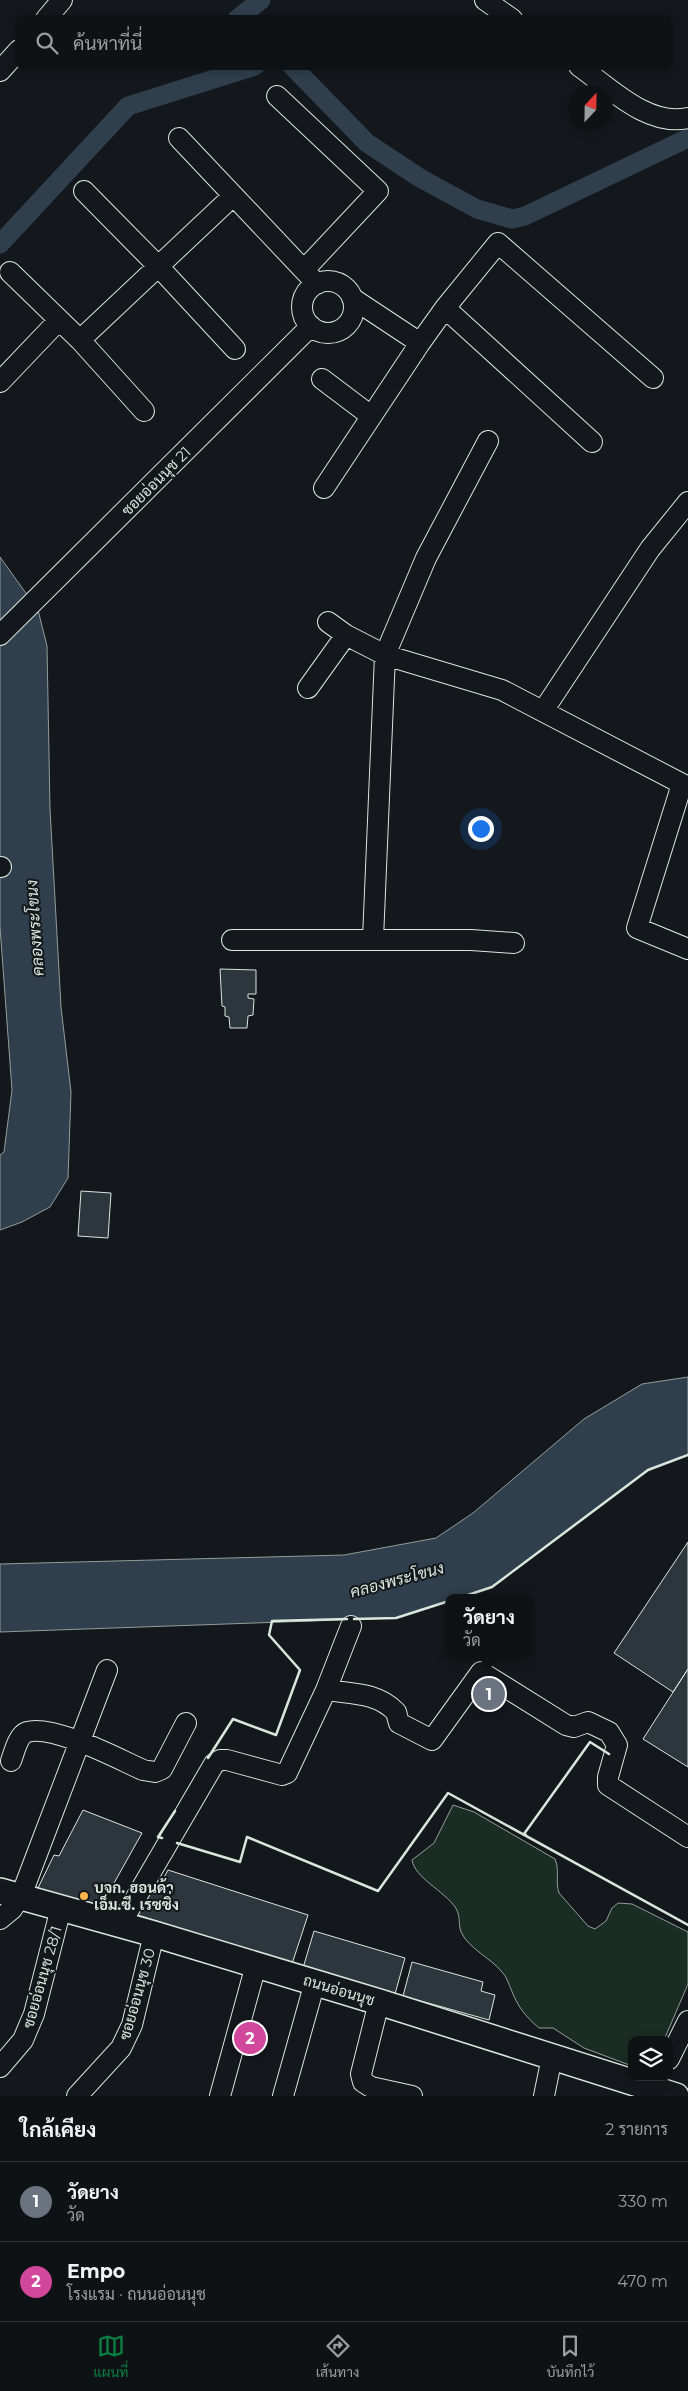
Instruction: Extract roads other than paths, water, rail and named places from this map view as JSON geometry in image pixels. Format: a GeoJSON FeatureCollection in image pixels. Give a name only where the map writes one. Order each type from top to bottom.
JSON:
{"type":"FeatureCollection","features":[{"type":"Feature","properties":{"kind":"main road","name":"ถนนอ่อนนุช"},"geometry":{"type":"LineString","coordinates":[[7,1904],[120,1925],[152,1941]]}},
{"type":"Feature","properties":{"kind":"main road","name":"ถนนอ่อนนุช"},"geometry":{"type":"LineString","coordinates":[[59,1915],[152,1941],[377,2010],[549,2075],[622,2096]]}},
{"type":"Feature","properties":{"kind":"main road","name":"ถนนอ่อนนุช"},"geometry":{"type":"LineString","coordinates":[[549,2075],[664,2087]]}},
{"type":"Feature","properties":{"kind":"street"},"geometry":{"type":"LineString","coordinates":[[49,15],[62,0]]}},
{"type":"Feature","properties":{"kind":"street"},"geometry":{"type":"LineString","coordinates":[[485,0],[506,15]]}},
{"type":"Feature","properties":{"kind":"street"},"geometry":{"type":"LineString","coordinates":[[0,71],[15,54]]}},
{"type":"Feature","properties":{"kind":"street"},"geometry":{"type":"LineString","coordinates":[[585,70],[646,114],[660,119],[676,121],[688,118]]}},
{"type":"Feature","properties":{"kind":"street"},"geometry":{"type":"LineString","coordinates":[[277,96],[378,191],[310,277],[303,304],[306,320],[311,326],[326,333],[343,329],[353,315],[352,298]]}},
{"type":"Feature","properties":{"kind":"street"},"geometry":{"type":"LineString","coordinates":[[178,138],[310,277],[341,285],[352,298],[420,343]]}},
{"type":"Feature","properties":{"kind":"street"},"geometry":{"type":"LineString","coordinates":[[84,191],[235,348]]}},
{"type":"Feature","properties":{"kind":"street"},"geometry":{"type":"LineString","coordinates":[[80,340],[233,196]]}},
{"type":"Feature","properties":{"kind":"street"},"geometry":{"type":"LineString","coordinates":[[324,488],[420,343],[445,308],[498,243],[653,378]]}},
{"type":"Feature","properties":{"kind":"street"},"geometry":{"type":"LineString","coordinates":[[10,272],[80,340],[144,411]]}},
{"type":"Feature","properties":{"kind":"street"},"geometry":{"type":"LineString","coordinates":[[445,308],[592,442]]}},
{"type":"Feature","properties":{"kind":"street"},"geometry":{"type":"LineString","coordinates":[[0,382],[59,320]]}},
{"type":"Feature","properties":{"kind":"street","name":"ซอยอ่อนนุช 21"},"geometry":{"type":"LineString","coordinates":[[0,635],[311,326]]}},
{"type":"Feature","properties":{"kind":"street"},"geometry":{"type":"LineString","coordinates":[[322,379],[371,416]]}},
{"type":"Feature","properties":{"kind":"street"},"geometry":{"type":"LineString","coordinates":[[373,939],[385,655],[426,558],[488,441]]}},
{"type":"Feature","properties":{"kind":"street"},"geometry":{"type":"LineString","coordinates":[[543,711],[650,549],[688,502]]}},
{"type":"Feature","properties":{"kind":"street"},"geometry":{"type":"LineString","coordinates":[[328,622],[346,635],[385,655],[502,690],[685,786],[637,928],[688,949]]}},
{"type":"Feature","properties":{"kind":"street"},"geometry":{"type":"LineString","coordinates":[[308,688],[346,635]]}},
{"type":"Feature","properties":{"kind":"street"},"geometry":{"type":"LineString","coordinates":[[232,940],[471,940],[514,943]]}},
{"type":"Feature","properties":{"kind":"street"},"geometry":{"type":"LineString","coordinates":[[120,1925],[214,1764],[220,1760],[228,1760],[282,1775],[287,1773],[326,1690],[351,1626]]}},
{"type":"Feature","properties":{"kind":"street"},"geometry":{"type":"LineString","coordinates":[[7,1904],[80,1742],[107,1670]]}},
{"type":"Feature","properties":{"kind":"street"},"geometry":{"type":"LineString","coordinates":[[326,1690],[364,1694],[380,1700],[396,1712],[399,1723],[432,1740],[481,1672],[566,1725],[574,1727],[588,1722],[609,1732],[617,1744],[608,1777],[608,1785],[688,1837]]}},
{"type":"Feature","properties":{"kind":"street"},"geometry":{"type":"LineString","coordinates":[[11,1761],[22,1736],[27,1732],[56,1734],[80,1742],[143,1770],[155,1772],[162,1769],[186,1724]]}},
{"type":"Feature","properties":{"kind":"street","name":"ซอยอ่อนนุช 28/1"},"geometry":{"type":"LineString","coordinates":[[0,2067],[24,2040],[34,2014],[59,1915]]}},
{"type":"Feature","properties":{"kind":"street","name":"ซอยอ่อนนุช 30"},"geometry":{"type":"LineString","coordinates":[[76,2096],[121,2048],[132,2025],[152,1941]]}},
{"type":"Feature","properties":{"kind":"street"},"geometry":{"type":"LineString","coordinates":[[220,2096],[254,1973]]}},
{"type":"Feature","properties":{"kind":"street"},"geometry":{"type":"LineString","coordinates":[[283,2096],[312,1990]]}},
{"type":"Feature","properties":{"kind":"street"},"geometry":{"type":"LineString","coordinates":[[377,2010],[361,2074],[363,2082],[370,2088],[412,2096]]}},
{"type":"Feature","properties":{"kind":"street"},"geometry":{"type":"LineString","coordinates":[[673,2051],[688,2021]]}},
{"type":"Feature","properties":{"kind":"water","name":"คลองพระโขนง"},"geometry":{"type":"Polygon","coordinates":[[[0,557],[38,610],[47,646],[50,809],[61,1007],[71,1092],[68,1178],[50,1207],[22,1222],[0,1230],[0,1155],[4,1152],[12,1090],[0,927],[0,557]]]}},
{"type":"Feature","properties":{"kind":"water","name":"คลองพระโขนง"},"geometry":{"type":"Polygon","coordinates":[[[688,1377],[688,1455],[648,1470],[492,1587],[471,1594],[445,1594],[445,1602],[396,1618],[0,1632],[0,1564],[344,1555],[436,1538],[473,1513],[584,1419],[642,1384],[688,1377]]]}},
{"type":"Feature","properties":{"kind":"waterway"},"geometry":{"type":"LineString","coordinates":[[242,15],[261,0]]}},
{"type":"Feature","properties":{"kind":"waterway"},"geometry":{"type":"LineString","coordinates":[[0,244],[128,106],[242,70]]}},
{"type":"Feature","properties":{"kind":"waterway"},"geometry":{"type":"LineString","coordinates":[[296,70],[367,143],[420,178],[477,209],[512,219],[525,216],[688,138]]}},
{"type":"Feature","properties":{"kind":"place","name":"วัดยาง"},"geometry":{"type":"Point","coordinates":[489,1694]}},
{"type":"Feature","properties":{"kind":"place","name":"บจก. ฮอนด้า เอ็ม.ซี. เรซซิ่ง"},"geometry":{"type":"Point","coordinates":[84,1896]}},
{"type":"Feature","properties":{"kind":"place","name":"Empo"},"geometry":{"type":"Point","coordinates":[250,2038]}}]}
